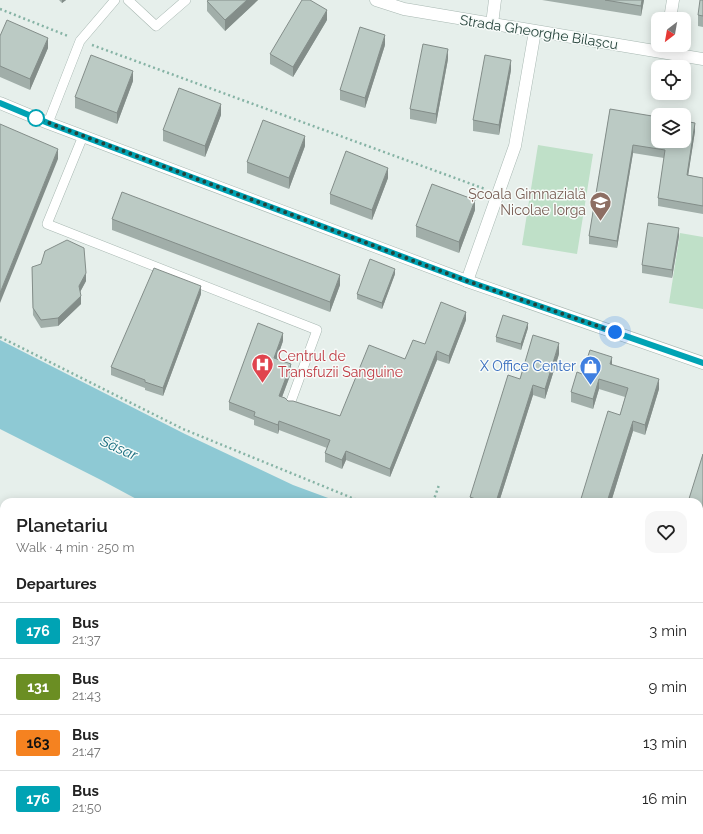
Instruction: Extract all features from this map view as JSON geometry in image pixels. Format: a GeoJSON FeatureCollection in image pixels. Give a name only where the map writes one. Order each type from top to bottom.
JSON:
{"type":"FeatureCollection","features":[{"type":"Feature","properties":{"kind":"street","name":"Strada Gheorghe Bilașcu"},"geometry":{"type":"LineString","coordinates":[[376,0],[404,9],[535,31],[651,47]]}},
{"type":"Feature","properties":{"kind":"street"},"geometry":{"type":"LineString","coordinates":[[492,24],[496,0]]}},
{"type":"Feature","properties":{"kind":"street"},"geometry":{"type":"LineString","coordinates":[[671,12],[673,0]]}},
{"type":"Feature","properties":{"kind":"street"},"geometry":{"type":"LineString","coordinates":[[467,281],[515,146],[535,31]]}},
{"type":"Feature","properties":{"kind":"street","name":"Strada Gheorghe Bilașcu"},"geometry":{"type":"LineString","coordinates":[[676,52],[703,59]]}},
{"type":"Feature","properties":{"kind":"street"},"geometry":{"type":"LineString","coordinates":[[0,103],[48,123],[467,281],[703,363]]}},
{"type":"Feature","properties":{"kind":"lane"},"geometry":{"type":"LineString","coordinates":[[48,123],[80,41],[115,0]]}},
{"type":"Feature","properties":{"kind":"lane"},"geometry":{"type":"LineString","coordinates":[[128,0],[156,26],[186,0]]}},
{"type":"Feature","properties":{"kind":"lane"},"geometry":{"type":"LineString","coordinates":[[83,136],[47,224],[317,330],[290,404]]}},
{"type":"Feature","properties":{"kind":"path"},"geometry":{"type":"LineString","coordinates":[[0,9],[80,41],[499,193]]}},
{"type":"Feature","properties":{"kind":"path"},"geometry":{"type":"LineString","coordinates":[[0,337],[183,429],[352,498]]}},
{"type":"Feature","properties":{"kind":"path"},"geometry":{"type":"LineString","coordinates":[[434,498],[439,485]]}},
{"type":"Feature","properties":{"kind":"green space"},"geometry":{"type":"Polygon","coordinates":[[[538,145],[593,154],[577,254],[522,245],[538,145]]]}},
{"type":"Feature","properties":{"kind":"green space"},"geometry":{"type":"Polygon","coordinates":[[[680,233],[703,237],[703,309],[669,303],[680,233]]]}},
{"type":"Feature","properties":{"kind":"water","name":"Săsar"},"geometry":{"type":"Polygon","coordinates":[[[0,340],[185,434],[293,485],[328,498],[135,498],[0,429],[0,340]]]}},
{"type":"Feature","properties":{"kind":"building"},"geometry":{"type":"Polygon","coordinates":[[[247,0],[225,20],[207,1],[247,0]]]}},
{"type":"Feature","properties":{"kind":"building"},"geometry":{"type":"Polygon","coordinates":[[[302,0],[310,0],[327,10],[293,67],[270,54],[302,0]]]}},
{"type":"Feature","properties":{"kind":"building"},"geometry":{"type":"Polygon","coordinates":[[[605,0],[642,0],[641,6],[605,0]]]}},
{"type":"Feature","properties":{"kind":"building"},"geometry":{"type":"Polygon","coordinates":[[[700,0],[703,0],[703,16],[698,15],[700,0]]]}},
{"type":"Feature","properties":{"kind":"building"},"geometry":{"type":"Polygon","coordinates":[[[7,20],[48,38],[30,79],[0,66],[0,36],[7,20]]]}},
{"type":"Feature","properties":{"kind":"building"},"geometry":{"type":"Polygon","coordinates":[[[360,27],[385,35],[365,98],[340,90],[360,27]]]}},
{"type":"Feature","properties":{"kind":"building"},"geometry":{"type":"Polygon","coordinates":[[[423,44],[448,49],[436,114],[410,109],[423,44]]]}},
{"type":"Feature","properties":{"kind":"building"},"geometry":{"type":"Polygon","coordinates":[[[91,55],[133,71],[117,113],[75,97],[91,55]]]}},
{"type":"Feature","properties":{"kind":"building"},"geometry":{"type":"Polygon","coordinates":[[[485,55],[511,60],[499,125],[473,120],[485,55]]]}},
{"type":"Feature","properties":{"kind":"building"},"geometry":{"type":"Polygon","coordinates":[[[179,88],[221,104],[205,146],[163,130],[179,88]]]}},
{"type":"Feature","properties":{"kind":"building"},"geometry":{"type":"Polygon","coordinates":[[[610,109],[651,116],[651,148],[633,145],[617,241],[589,236],[610,109]]]}},
{"type":"Feature","properties":{"kind":"building"},"geometry":{"type":"Polygon","coordinates":[[[263,120],[305,136],[289,178],[247,162],[263,120]]]}},
{"type":"Feature","properties":{"kind":"building"},"geometry":{"type":"Polygon","coordinates":[[[691,122],[695,123],[687,175],[703,178],[703,206],[658,198],[665,150],[652,148],[691,148],[691,122]]]}},
{"type":"Feature","properties":{"kind":"building"},"geometry":{"type":"Polygon","coordinates":[[[0,124],[58,149],[0,293],[0,124]]]}},
{"type":"Feature","properties":{"kind":"building"},"geometry":{"type":"Polygon","coordinates":[[[346,151],[388,168],[372,210],[330,194],[346,151]]]}},
{"type":"Feature","properties":{"kind":"building"},"geometry":{"type":"Polygon","coordinates":[[[432,184],[475,200],[459,242],[416,226],[432,184]]]}},
{"type":"Feature","properties":{"kind":"building"},"geometry":{"type":"Polygon","coordinates":[[[122,192],[340,275],[330,302],[112,219],[122,192]]]}},
{"type":"Feature","properties":{"kind":"building"},"geometry":{"type":"Polygon","coordinates":[[[648,223],[679,228],[672,270],[642,265],[648,223]]]}},
{"type":"Feature","properties":{"kind":"building"},"geometry":{"type":"Polygon","coordinates":[[[67,240],[84,248],[86,273],[79,286],[81,296],[58,318],[41,320],[33,308],[32,267],[41,264],[45,251],[67,240]]]}},
{"type":"Feature","properties":{"kind":"building"},"geometry":{"type":"Polygon","coordinates":[[[370,259],[395,269],[382,303],[357,294],[370,259]]]}},
{"type":"Feature","properties":{"kind":"building"},"geometry":{"type":"Polygon","coordinates":[[[154,268],[201,286],[163,388],[111,367],[154,268]]]}},
{"type":"Feature","properties":{"kind":"building"},"geometry":{"type":"Polygon","coordinates":[[[441,302],[466,312],[449,356],[437,351],[390,469],[346,451],[342,460],[325,453],[330,440],[279,421],[278,425],[254,416],[255,412],[229,402],[258,323],[283,333],[274,358],[291,364],[279,396],[288,401],[293,401],[340,416],[369,345],[405,359],[413,340],[425,344],[441,302]]]}},
{"type":"Feature","properties":{"kind":"building"},"geometry":{"type":"Polygon","coordinates":[[[503,315],[528,323],[521,344],[496,337],[503,315]]]}},
{"type":"Feature","properties":{"kind":"building"},"geometry":{"type":"Polygon","coordinates":[[[533,335],[559,343],[545,389],[533,385],[497,498],[470,497],[508,375],[520,379],[533,335]]]}},
{"type":"Feature","properties":{"kind":"building"},"geometry":{"type":"Polygon","coordinates":[[[590,350],[612,357],[610,364],[659,379],[645,425],[633,421],[608,498],[581,498],[608,411],[620,415],[628,388],[599,379],[593,399],[571,392],[577,372],[582,374],[590,350]]]}},
{"type":"Feature","properties":{"kind":"building"},"geometry":{"type":"Polygon","coordinates":[[[703,454],[703,498],[689,498],[703,454]]]}},
{"type":"Feature","properties":{"kind":"bus line","name":"176"},"geometry":{"type":"LineString","coordinates":[[0,103],[48,123],[467,281],[703,363]]}},
{"type":"Feature","properties":{"kind":"place","name":"Școala Gimnazială Nicolae Iorga"},"geometry":{"type":"Point","coordinates":[601,222]}},
{"type":"Feature","properties":{"kind":"place","name":"Centrul de Transfuzii Sanguine"},"geometry":{"type":"Point","coordinates":[262,384]}},
{"type":"Feature","properties":{"kind":"place","name":"X Office Center"},"geometry":{"type":"Point","coordinates":[591,386]}},
{"type":"Feature","properties":{"kind":"route"},"geometry":{"type":"LineString","coordinates":[[36,118],[467,281],[615,332]]}}]}
